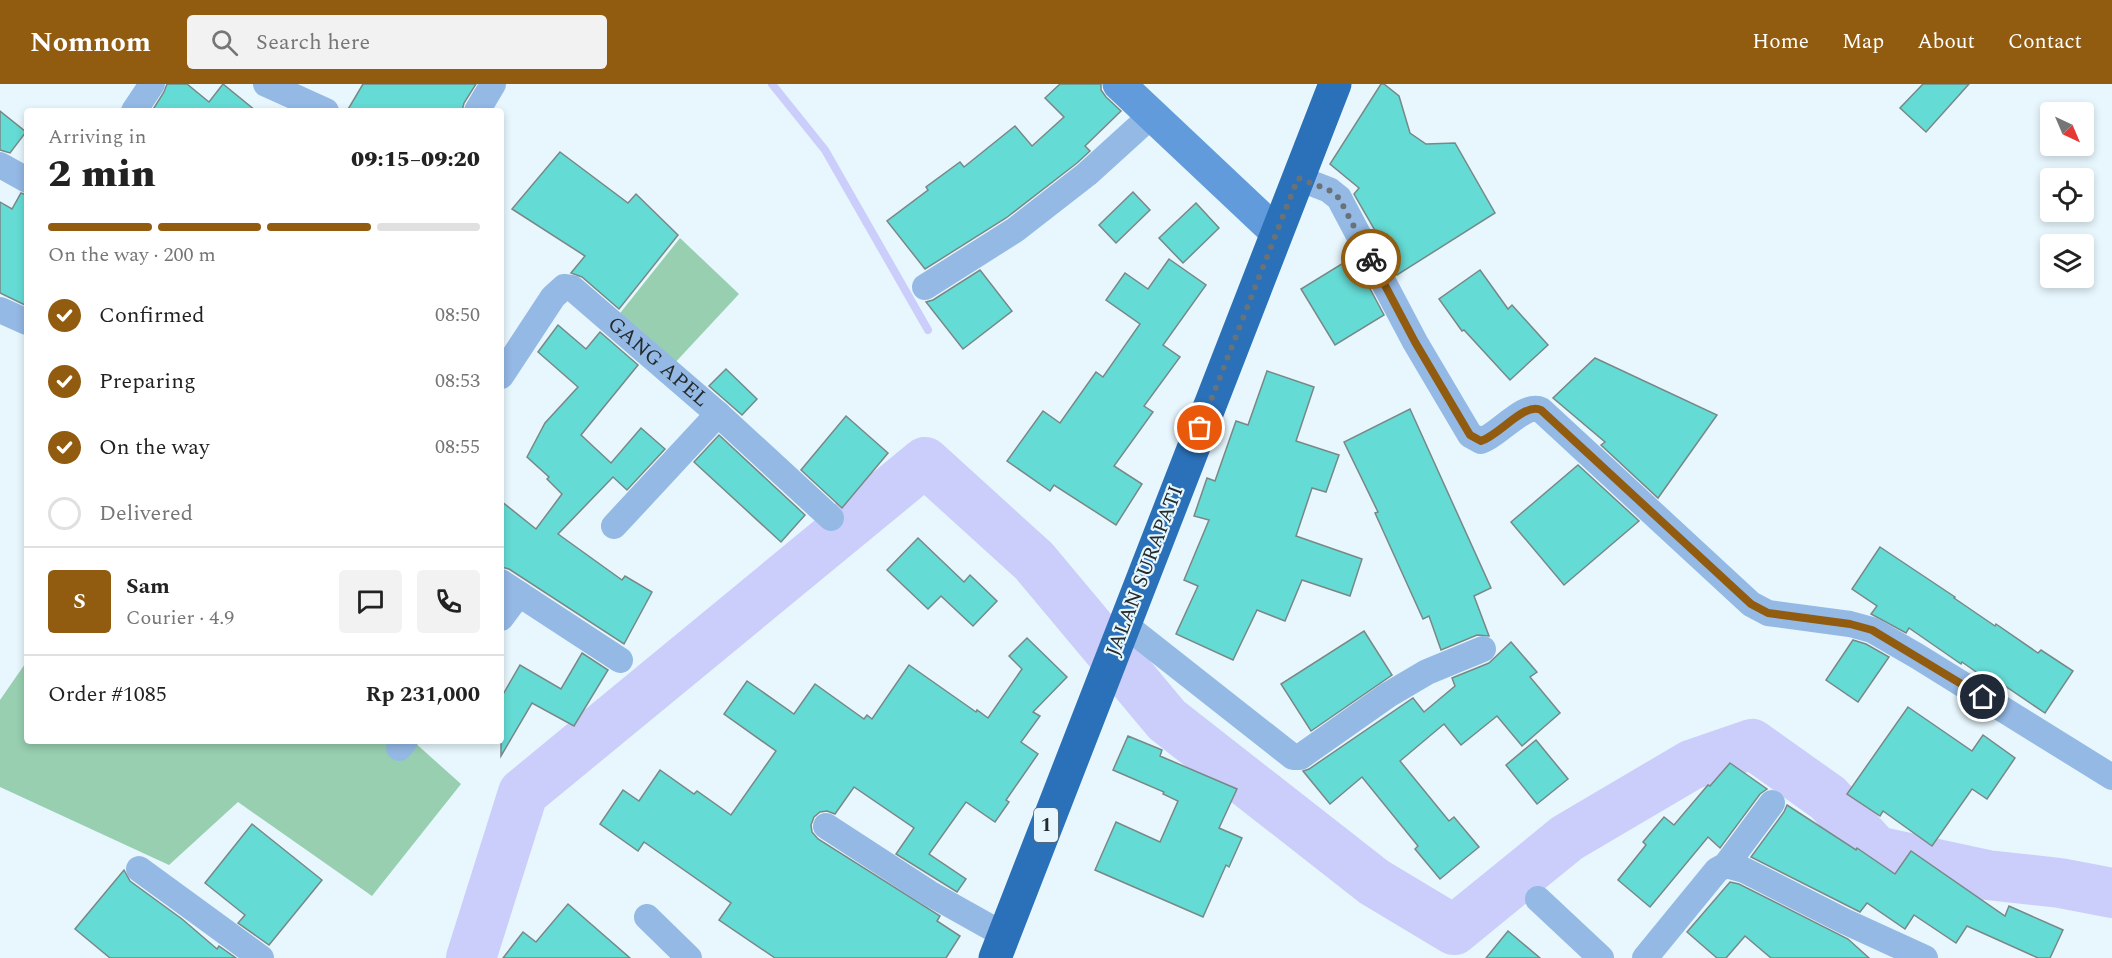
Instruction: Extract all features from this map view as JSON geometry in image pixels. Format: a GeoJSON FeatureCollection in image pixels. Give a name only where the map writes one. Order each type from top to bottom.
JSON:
{"type":"FeatureCollection","features":[{"type":"Feature","properties":{"kind":"highway","name":"JALAN SURAPATI"},"geometry":{"type":"LineString","coordinates":[[999,946],[1335,84]]}},
{"type":"Feature","properties":{"kind":"street"},"geometry":{"type":"LineString","coordinates":[[136,108],[152,84]]}},
{"type":"Feature","properties":{"kind":"street"},"geometry":{"type":"LineString","coordinates":[[266,84],[319,108]]}},
{"type":"Feature","properties":{"kind":"street"},"geometry":{"type":"LineString","coordinates":[[479,108],[492,84]]}},
{"type":"Feature","properties":{"kind":"street"},"geometry":{"type":"LineString","coordinates":[[1119,84],[1276,232]]}},
{"type":"Feature","properties":{"kind":"street"},"geometry":{"type":"LineString","coordinates":[[925,287],[1040,212],[1087,174],[1152,115]]}},
{"type":"Feature","properties":{"kind":"street"},"geometry":{"type":"LineString","coordinates":[[0,165],[24,178]]}},
{"type":"Feature","properties":{"kind":"street"},"geometry":{"type":"LineString","coordinates":[[1298,178],[1329,190],[1339,198],[1415,342],[1470,435],[1481,441],[1491,438],[1527,409],[1536,407],[1751,604],[1768,613],[1850,624],[1872,630],[2112,777]]}},
{"type":"Feature","properties":{"kind":"street","name":"GANG APEL"},"geometry":{"type":"LineString","coordinates":[[504,371],[553,297],[564,287],[569,286],[718,414],[831,518]]}},
{"type":"Feature","properties":{"kind":"street"},"geometry":{"type":"LineString","coordinates":[[0,310],[24,321]]}},
{"type":"Feature","properties":{"kind":"street"},"geometry":{"type":"LineString","coordinates":[[614,526],[718,414]]}},
{"type":"Feature","properties":{"kind":"street"},"geometry":{"type":"LineString","coordinates":[[504,608],[510,588],[620,660]]}},
{"type":"Feature","properties":{"kind":"street"},"geometry":{"type":"LineString","coordinates":[[1121,631],[1293,756],[1300,757],[1388,695],[1427,672],[1483,649]]}},
{"type":"Feature","properties":{"kind":"street"},"geometry":{"type":"LineString","coordinates":[[1645,958],[1717,870],[1726,865],[1772,803]]}},
{"type":"Feature","properties":{"kind":"street"},"geometry":{"type":"LineString","coordinates":[[826,826],[929,893],[999,946]]}},
{"type":"Feature","properties":{"kind":"street"},"geometry":{"type":"LineString","coordinates":[[1726,865],[1744,870],[1844,921],[1925,958]]}},
{"type":"Feature","properties":{"kind":"street"},"geometry":{"type":"LineString","coordinates":[[139,869],[261,958]]}},
{"type":"Feature","properties":{"kind":"street"},"geometry":{"type":"LineString","coordinates":[[1538,899],[1601,958]]}},
{"type":"Feature","properties":{"kind":"street"},"geometry":{"type":"LineString","coordinates":[[647,917],[689,958]]}},
{"type":"Feature","properties":{"kind":"green space"},"geometry":{"type":"Polygon","coordinates":[[[680,238],[739,294],[671,367],[617,317],[680,238]]]}},
{"type":"Feature","properties":{"kind":"green space"},"geometry":{"type":"Polygon","coordinates":[[[24,665],[24,744],[416,744],[461,784],[372,896],[238,802],[169,865],[0,787],[0,700],[24,665]]]}},
{"type":"Feature","properties":{"kind":"building"},"geometry":{"type":"Polygon","coordinates":[[[167,84],[187,84],[209,102],[223,84],[252,108],[154,108],[167,84]]]}},
{"type":"Feature","properties":{"kind":"building"},"geometry":{"type":"Polygon","coordinates":[[[363,84],[476,84],[463,108],[349,108],[363,84]]]}},
{"type":"Feature","properties":{"kind":"building"},"geometry":{"type":"Polygon","coordinates":[[[1060,84],[1101,84],[1101,90],[1106,97],[1121,111],[1085,146],[1090,151],[1077,163],[1006,218],[925,269],[887,221],[928,190],[926,187],[960,162],[964,167],[1015,126],[1032,146],[1064,117],[1045,98],[1060,84]]]}},
{"type":"Feature","properties":{"kind":"building"},"geometry":{"type":"Polygon","coordinates":[[[1381,84],[1399,96],[1410,133],[1426,144],[1455,143],[1495,213],[1397,275],[1379,242],[1381,241],[1354,194],[1359,188],[1330,164],[1381,84]]]}},
{"type":"Feature","properties":{"kind":"building"},"geometry":{"type":"Polygon","coordinates":[[[1923,84],[1969,84],[1926,132],[1900,108],[1923,84]]]}},
{"type":"Feature","properties":{"kind":"building"},"geometry":{"type":"Polygon","coordinates":[[[0,111],[24,130],[24,135],[10,153],[0,150],[0,111]]]}},
{"type":"Feature","properties":{"kind":"building"},"geometry":{"type":"Polygon","coordinates":[[[560,152],[628,203],[636,194],[678,235],[619,309],[582,277],[571,273],[585,256],[512,209],[560,152]]]}},
{"type":"Feature","properties":{"kind":"building"},"geometry":{"type":"Polygon","coordinates":[[[1133,192],[1150,210],[1116,243],[1099,225],[1133,192]]]}},
{"type":"Feature","properties":{"kind":"building"},"geometry":{"type":"Polygon","coordinates":[[[21,193],[24,194],[24,305],[0,293],[0,202],[12,209],[21,193]]]}},
{"type":"Feature","properties":{"kind":"building"},"geometry":{"type":"Polygon","coordinates":[[[1196,203],[1219,228],[1183,263],[1159,238],[1196,203]]]}},
{"type":"Feature","properties":{"kind":"building"},"geometry":{"type":"Polygon","coordinates":[[[1353,257],[1384,315],[1335,345],[1301,289],[1353,257]]]}},
{"type":"Feature","properties":{"kind":"building"},"geometry":{"type":"Polygon","coordinates":[[[1169,259],[1206,285],[1163,345],[1180,357],[1144,406],[1153,412],[1114,466],[1142,484],[1116,525],[1054,485],[1050,491],[1007,461],[1043,411],[1060,423],[1096,372],[1103,377],[1140,324],[1106,300],[1125,273],[1148,289],[1169,259]]]}},
{"type":"Feature","properties":{"kind":"building"},"geometry":{"type":"Polygon","coordinates":[[[980,270],[1012,311],[963,349],[926,302],[933,300],[980,270]]]}},
{"type":"Feature","properties":{"kind":"building"},"geometry":{"type":"Polygon","coordinates":[[[1480,270],[1508,309],[1512,305],[1548,345],[1510,380],[1464,330],[1462,331],[1439,299],[1480,270]]]}},
{"type":"Feature","properties":{"kind":"building"},"geometry":{"type":"Polygon","coordinates":[[[558,325],[586,349],[600,332],[638,365],[581,435],[611,463],[641,428],[665,449],[627,490],[613,477],[558,534],[622,580],[625,576],[652,592],[624,644],[504,568],[504,503],[536,529],[562,494],[547,479],[549,477],[527,457],[545,423],[578,387],[538,352],[558,325]]]}},
{"type":"Feature","properties":{"kind":"building"},"geometry":{"type":"Polygon","coordinates":[[[1595,358],[1717,415],[1658,498],[1601,445],[1605,442],[1553,398],[1595,358]]]}},
{"type":"Feature","properties":{"kind":"building"},"geometry":{"type":"Polygon","coordinates":[[[726,369],[757,399],[742,415],[709,386],[726,369]]]}},
{"type":"Feature","properties":{"kind":"building"},"geometry":{"type":"Polygon","coordinates":[[[1267,371],[1314,387],[1296,441],[1339,455],[1326,492],[1312,488],[1296,536],[1362,559],[1350,596],[1302,580],[1285,621],[1257,610],[1233,660],[1176,634],[1198,586],[1184,580],[1209,520],[1194,516],[1207,478],[1215,481],[1236,421],[1248,425],[1267,371]]]}},
{"type":"Feature","properties":{"kind":"building"},"geometry":{"type":"Polygon","coordinates":[[[1410,409],[1491,588],[1474,596],[1489,636],[1477,635],[1441,650],[1429,616],[1423,619],[1375,513],[1378,512],[1344,442],[1410,409]]]}},
{"type":"Feature","properties":{"kind":"building"},"geometry":{"type":"Polygon","coordinates":[[[846,416],[888,453],[842,508],[801,470],[846,416]]]}},
{"type":"Feature","properties":{"kind":"building"},"geometry":{"type":"Polygon","coordinates":[[[719,435],[805,515],[781,542],[694,462],[719,435]]]}},
{"type":"Feature","properties":{"kind":"building"},"geometry":{"type":"Polygon","coordinates":[[[1578,465],[1639,521],[1564,585],[1511,522],[1578,465]]]}},
{"type":"Feature","properties":{"kind":"building"},"geometry":{"type":"Polygon","coordinates":[[[918,538],[964,582],[970,575],[997,601],[973,626],[941,596],[928,609],[887,570],[918,538]]]}},
{"type":"Feature","properties":{"kind":"building"},"geometry":{"type":"Polygon","coordinates":[[[1880,547],[1995,626],[1996,624],[2038,653],[2041,650],[2073,671],[2045,713],[2002,684],[1999,688],[1909,628],[1906,633],[1871,614],[1877,606],[1852,589],[1880,547]]]}},
{"type":"Feature","properties":{"kind":"building"},"geometry":{"type":"Polygon","coordinates":[[[1364,631],[1392,675],[1311,731],[1281,684],[1364,631]]]}},
{"type":"Feature","properties":{"kind":"building"},"geometry":{"type":"Polygon","coordinates":[[[1027,638],[1067,677],[1033,712],[1040,716],[1021,742],[1038,754],[1006,800],[1009,802],[995,822],[966,802],[929,854],[966,879],[957,892],[896,854],[914,828],[854,787],[835,814],[827,811],[820,812],[814,817],[811,825],[812,832],[818,839],[940,916],[937,921],[960,936],[946,958],[775,958],[719,920],[731,903],[644,842],[638,851],[600,824],[623,790],[639,801],[660,770],[694,794],[697,791],[731,815],[776,751],[724,714],[747,681],[794,714],[815,684],[864,719],[867,715],[872,719],[909,665],[988,718],[1022,669],[1009,656],[1027,638]]]}},
{"type":"Feature","properties":{"kind":"building"},"geometry":{"type":"Polygon","coordinates":[[[1853,640],[1866,644],[1889,657],[1858,702],[1826,680],[1853,640]]]}},
{"type":"Feature","properties":{"kind":"building"},"geometry":{"type":"Polygon","coordinates":[[[1511,642],[1537,672],[1530,677],[1560,713],[1522,746],[1497,716],[1461,745],[1444,724],[1400,761],[1449,821],[1454,817],[1479,847],[1440,879],[1415,849],[1418,846],[1362,777],[1330,804],[1303,771],[1413,698],[1424,712],[1455,686],[1452,678],[1489,663],[1511,642]]]}},
{"type":"Feature","properties":{"kind":"building"},"geometry":{"type":"Polygon","coordinates":[[[582,653],[608,670],[574,726],[532,703],[501,756],[501,744],[504,744],[504,693],[520,665],[561,689],[582,653]]]}},
{"type":"Feature","properties":{"kind":"building"},"geometry":{"type":"Polygon","coordinates":[[[1908,707],[1972,751],[1983,735],[2015,758],[1987,799],[1972,789],[1932,846],[1883,811],[1880,816],[1847,794],[1908,707]]]}},
{"type":"Feature","properties":{"kind":"building"},"geometry":{"type":"Polygon","coordinates":[[[1128,736],[1162,750],[1160,756],[1237,789],[1219,828],[1242,838],[1229,867],[1226,865],[1203,917],[1095,870],[1116,822],[1160,842],[1178,801],[1163,794],[1164,792],[1113,770],[1128,736]]]}},
{"type":"Feature","properties":{"kind":"building"},"geometry":{"type":"Polygon","coordinates":[[[1536,740],[1568,779],[1537,804],[1506,765],[1536,740]]]}},
{"type":"Feature","properties":{"kind":"building"},"geometry":{"type":"Polygon","coordinates":[[[1730,763],[1767,789],[1760,794],[1720,848],[1708,837],[1650,907],[1618,880],[1646,845],[1643,842],[1664,817],[1674,825],[1730,763]]]}},
{"type":"Feature","properties":{"kind":"building"},"geometry":{"type":"Polygon","coordinates":[[[1787,805],[1895,874],[1911,851],[2005,916],[2009,906],[2063,930],[2050,958],[2038,958],[1967,926],[1956,943],[1914,915],[1905,929],[1867,903],[1860,912],[1751,857],[1787,805]]]}},
{"type":"Feature","properties":{"kind":"building"},"geometry":{"type":"Polygon","coordinates":[[[252,824],[322,880],[269,945],[238,923],[245,915],[205,883],[252,824]]]}},
{"type":"Feature","properties":{"kind":"building"},"geometry":{"type":"Polygon","coordinates":[[[124,870],[130,881],[182,919],[217,949],[219,946],[236,958],[110,958],[75,929],[124,870]]]}},
{"type":"Feature","properties":{"kind":"building"},"geometry":{"type":"Polygon","coordinates":[[[1730,882],[1739,884],[1848,939],[1869,958],[1771,958],[1745,936],[1726,958],[1717,958],[1687,932],[1730,882]]]}},
{"type":"Feature","properties":{"kind":"building"},"geometry":{"type":"Polygon","coordinates":[[[568,904],[630,958],[503,958],[523,932],[536,942],[568,904]]]}},
{"type":"Feature","properties":{"kind":"building"},"geometry":{"type":"Polygon","coordinates":[[[1508,931],[1540,958],[1486,958],[1508,931]]]}},
{"type":"Feature","properties":{"kind":"waterway"},"geometry":{"type":"LineString","coordinates":[[772,84],[825,150],[928,330]]}},
{"type":"Feature","properties":{"kind":"waterway"},"geometry":{"type":"LineString","coordinates":[[471,958],[523,793],[925,462],[1034,561],[1167,720],[1374,882],[1454,930],[1567,838],[1691,765],[1752,744],[1828,798],[1876,851],[1987,875],[2060,883],[2112,893]]}},
{"type":"Feature","properties":{"kind":"way so far"},"geometry":{"type":"LineString","coordinates":[[1200,428],[1298,178],[1329,190],[1339,198],[1371,259]]}},
{"type":"Feature","properties":{"kind":"route"},"geometry":{"type":"LineString","coordinates":[[1371,259],[1415,342],[1470,435],[1481,441],[1491,438],[1527,409],[1536,407],[1662,520],[1751,604],[1768,613],[1850,624],[1872,630],[1983,697]]}}]}
